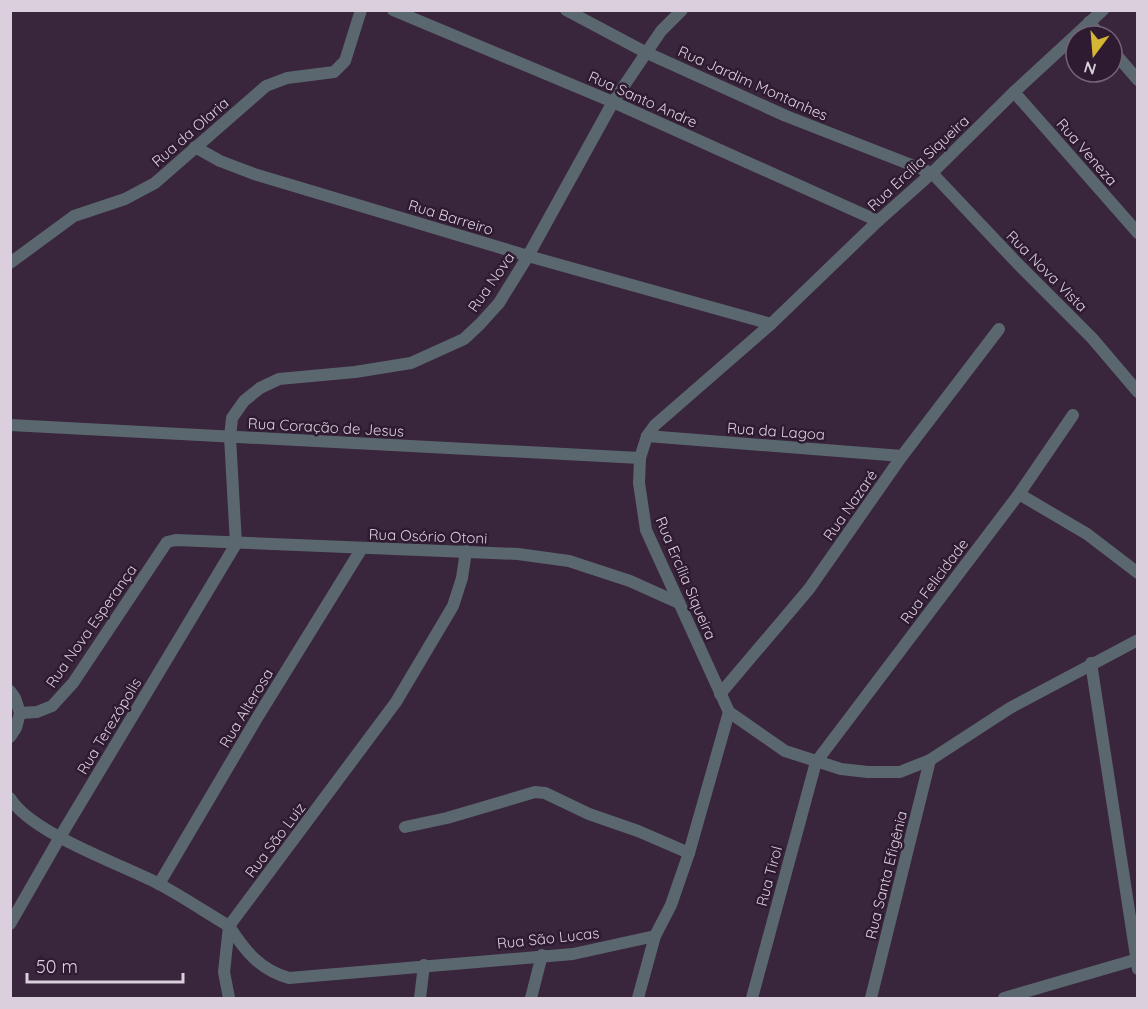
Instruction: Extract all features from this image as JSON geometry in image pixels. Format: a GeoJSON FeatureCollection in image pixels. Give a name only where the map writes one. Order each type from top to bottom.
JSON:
{"type":"FeatureCollection","features":[{"type":"Feature","properties":{"kind":"street","name":"Rua da Olaria"},"geometry":{"type":"LineString","coordinates":[[10,262],[74,216],[125,199],[155,183],[266,86],[287,78],[334,72],[345,61],[361,10]]}},
{"type":"Feature","properties":{"kind":"street","name":"Rua Santo Andre"},"geometry":{"type":"LineString","coordinates":[[393,10],[614,102],[878,221]]}},
{"type":"Feature","properties":{"kind":"street","name":"Rua Jardim Montanhes"},"geometry":{"type":"LineString","coordinates":[[566,10],[645,52],[786,116],[932,173]]}},
{"type":"Feature","properties":{"kind":"street","name":"Rua Nova"},"geometry":{"type":"LineString","coordinates":[[236,544],[232,418],[244,401],[260,388],[279,379],[355,372],[411,363],[464,339],[499,303],[645,52],[661,31],[682,10]]}},
{"type":"Feature","properties":{"kind":"street","name":"Rua Ercília Siqueira"},"geometry":{"type":"LineString","coordinates":[[1102,10],[771,324],[655,425],[647,436],[640,458],[639,483],[646,530],[729,712],[785,752],[816,762],[842,769],[900,772],[930,759],[1010,708],[1137,640]]}},
{"type":"Feature","properties":{"kind":"street"},"geometry":{"type":"LineString","coordinates":[[1124,64],[1137,80]]}},
{"type":"Feature","properties":{"kind":"street","name":"Rua Veneza"},"geometry":{"type":"LineString","coordinates":[[1014,92],[1137,233]]}},
{"type":"Feature","properties":{"kind":"street","name":"Rua Barreiro"},"geometry":{"type":"LineString","coordinates":[[195,147],[220,161],[254,174],[528,256],[771,324]]}},
{"type":"Feature","properties":{"kind":"street","name":"Rua Nova Vista"},"geometry":{"type":"LineString","coordinates":[[932,173],[1092,338],[1137,392]]}},
{"type":"Feature","properties":{"kind":"street","name":"Rua Nazaré"},"geometry":{"type":"LineString","coordinates":[[720,694],[809,589],[902,456],[999,329]]}},
{"type":"Feature","properties":{"kind":"street","name":"Rua Felicidade"},"geometry":{"type":"LineString","coordinates":[[816,762],[1019,495],[1073,415]]}},
{"type":"Feature","properties":{"kind":"street","name":"Rua Coração de Jesus"},"geometry":{"type":"LineString","coordinates":[[10,425],[640,458]]}},
{"type":"Feature","properties":{"kind":"street","name":"Rua da Lagoa"},"geometry":{"type":"LineString","coordinates":[[647,436],[902,456]]}},
{"type":"Feature","properties":{"kind":"street"},"geometry":{"type":"LineString","coordinates":[[1019,495],[1088,534],[1137,573]]}},
{"type":"Feature","properties":{"kind":"street","name":"Rua Osório Otoni"},"geometry":{"type":"LineString","coordinates":[[167,542],[193,540],[236,544],[518,554],[569,561],[630,581],[679,603]]}},
{"type":"Feature","properties":{"kind":"street","name":"Rua Nova Esperança"},"geometry":{"type":"LineString","coordinates":[[20,713],[38,712],[52,706],[73,683],[167,542]]}},
{"type":"Feature","properties":{"kind":"street","name":"Rua Terezópolis"},"geometry":{"type":"LineString","coordinates":[[10,924],[236,544]]}},
{"type":"Feature","properties":{"kind":"street","name":"Rua Alterosa"},"geometry":{"type":"LineString","coordinates":[[159,884],[257,718],[362,549]]}},
{"type":"Feature","properties":{"kind":"street","name":"Rua São Luiz"},"geometry":{"type":"LineString","coordinates":[[229,926],[396,702],[453,606],[462,578],[466,551]]}},
{"type":"Feature","properties":{"kind":"street"},"geometry":{"type":"LineString","coordinates":[[1004,999],[1137,963],[1092,663]]}},
{"type":"Feature","properties":{"kind":"street"},"geometry":{"type":"LineString","coordinates":[[10,691],[20,713],[16,728],[10,737]]}},
{"type":"Feature","properties":{"kind":"street"},"geometry":{"type":"LineString","coordinates":[[638,999],[655,936],[671,905],[689,853],[729,712]]}},
{"type":"Feature","properties":{"kind":"street","name":"Rua Santa Efigênia"},"geometry":{"type":"LineString","coordinates":[[871,999],[930,759]]}},
{"type":"Feature","properties":{"kind":"street","name":"Rua Tirol"},"geometry":{"type":"LineString","coordinates":[[752,999],[816,762]]}},
{"type":"Feature","properties":{"kind":"street"},"geometry":{"type":"LineString","coordinates":[[405,827],[447,818],[536,792],[545,793],[589,814],[638,831],[689,853]]}},
{"type":"Feature","properties":{"kind":"street"},"geometry":{"type":"LineString","coordinates":[[10,798],[17,809],[60,837],[159,884],[229,926],[224,972],[229,999]]}},
{"type":"Feature","properties":{"kind":"street","name":"Rua São Lucas"},"geometry":{"type":"LineString","coordinates":[[229,926],[254,959],[273,974],[289,978],[573,954],[655,936]]}},
{"type":"Feature","properties":{"kind":"street"},"geometry":{"type":"LineString","coordinates":[[531,999],[542,955]]}},
{"type":"Feature","properties":{"kind":"street"},"geometry":{"type":"LineString","coordinates":[[420,999],[424,965]]}}]}
